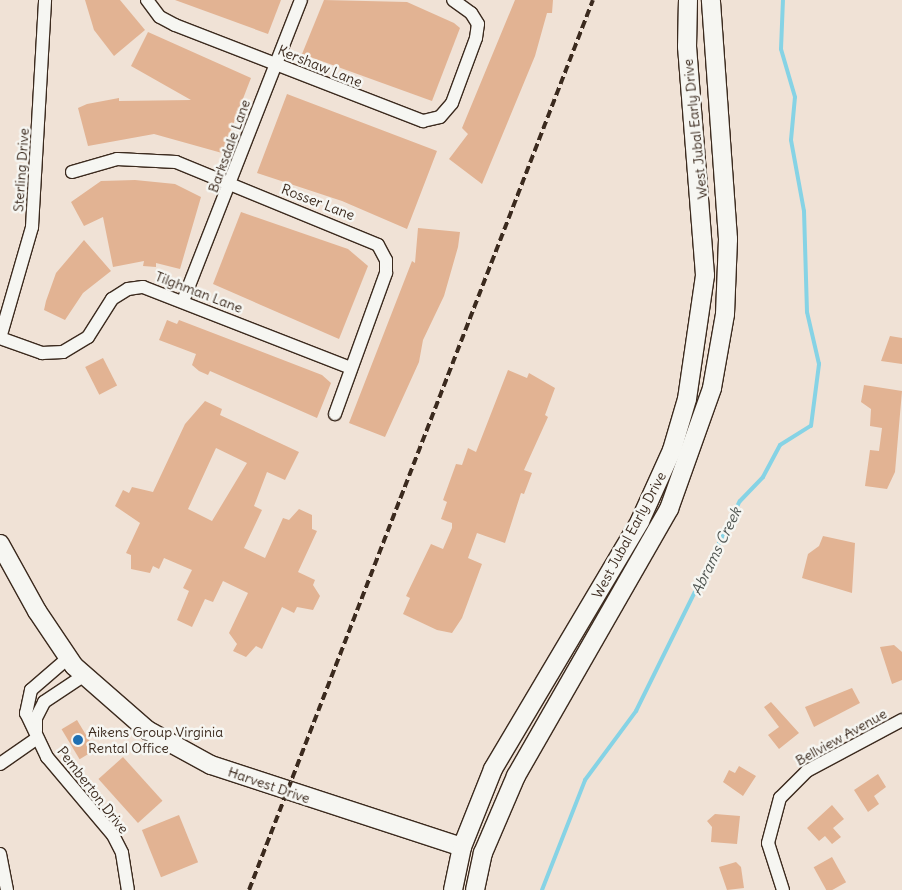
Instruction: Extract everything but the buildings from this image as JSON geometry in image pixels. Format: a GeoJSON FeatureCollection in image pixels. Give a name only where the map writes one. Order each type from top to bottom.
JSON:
{"type":"FeatureCollection","features":[{"type":"Feature","properties":{"kind":"main road","name":"West Jubal Early Drive"},"geometry":{"type":"LineString","coordinates":[[453,890],[462,847],[493,769],[640,521],[672,450],[687,399],[705,275],[686,47],[688,0]]}},
{"type":"Feature","properties":{"kind":"main road","name":"West Jubal Early Drive"},"geometry":{"type":"LineString","coordinates":[[475,890],[483,853],[516,776],[669,509],[712,388],[725,314],[728,239],[711,0]]}},
{"type":"Feature","properties":{"kind":"main road","name":"Harvest Drive"},"geometry":{"type":"LineString","coordinates":[[0,544],[68,658],[83,676],[147,730],[211,765],[462,847]]}},
{"type":"Feature","properties":{"kind":"street","name":"Sterling Drive"},"geometry":{"type":"LineString","coordinates":[[0,338],[32,227],[45,0]]}},
{"type":"Feature","properties":{"kind":"street","name":"Kershaw Lane"},"geometry":{"type":"LineString","coordinates":[[147,0],[169,23],[423,121],[444,114],[465,70],[478,24],[467,8],[453,0]]}},
{"type":"Feature","properties":{"kind":"street","name":"Barksdale Lane"},"geometry":{"type":"LineString","coordinates":[[183,301],[231,184],[301,0]]}},
{"type":"Feature","properties":{"kind":"street","name":"Rosser Lane"},"geometry":{"type":"LineString","coordinates":[[72,172],[95,162],[136,157],[176,162],[367,237],[382,249],[386,273],[335,414]]}},
{"type":"Feature","properties":{"kind":"street","name":"Tilghman Lane"},"geometry":{"type":"LineString","coordinates":[[0,338],[57,354],[83,342],[105,306],[128,289],[149,288],[351,368]]}},
{"type":"Feature","properties":{"kind":"street","name":"Pemberton Drive"},"geometry":{"type":"LineString","coordinates":[[68,658],[28,696],[26,713],[36,739],[112,835],[122,853],[128,890]]}},
{"type":"Feature","properties":{"kind":"street"},"geometry":{"type":"LineString","coordinates":[[0,764],[36,739],[36,718],[44,702],[83,676]]}},
{"type":"Feature","properties":{"kind":"street","name":"Bellview Avenue"},"geometry":{"type":"LineString","coordinates":[[783,890],[768,843],[780,798],[807,771],[902,720]]}},
{"type":"Feature","properties":{"kind":"street","name":"Harvest Drive"},"geometry":{"type":"LineString","coordinates":[[462,847],[483,853]]}},
{"type":"Feature","properties":{"kind":"street"},"geometry":{"type":"LineString","coordinates":[[0,854],[7,890]]}},
{"type":"Feature","properties":{"kind":"waterway","name":"Abrams Creek"},"geometry":{"type":"LineString","coordinates":[[542,890],[585,780],[636,711],[740,501],[763,477],[780,445],[811,426],[819,364],[807,312],[804,211],[791,140],[795,97],[781,49],[783,0]]}},
{"type":"Feature","properties":{"kind":"railway"},"geometry":{"type":"LineString","coordinates":[[249,890],[593,0]]}},
{"type":"Feature","properties":{"kind":"place","name":"Aikens Group Virginia Rental Office"},"geometry":{"type":"Point","coordinates":[78,740]}}]}
